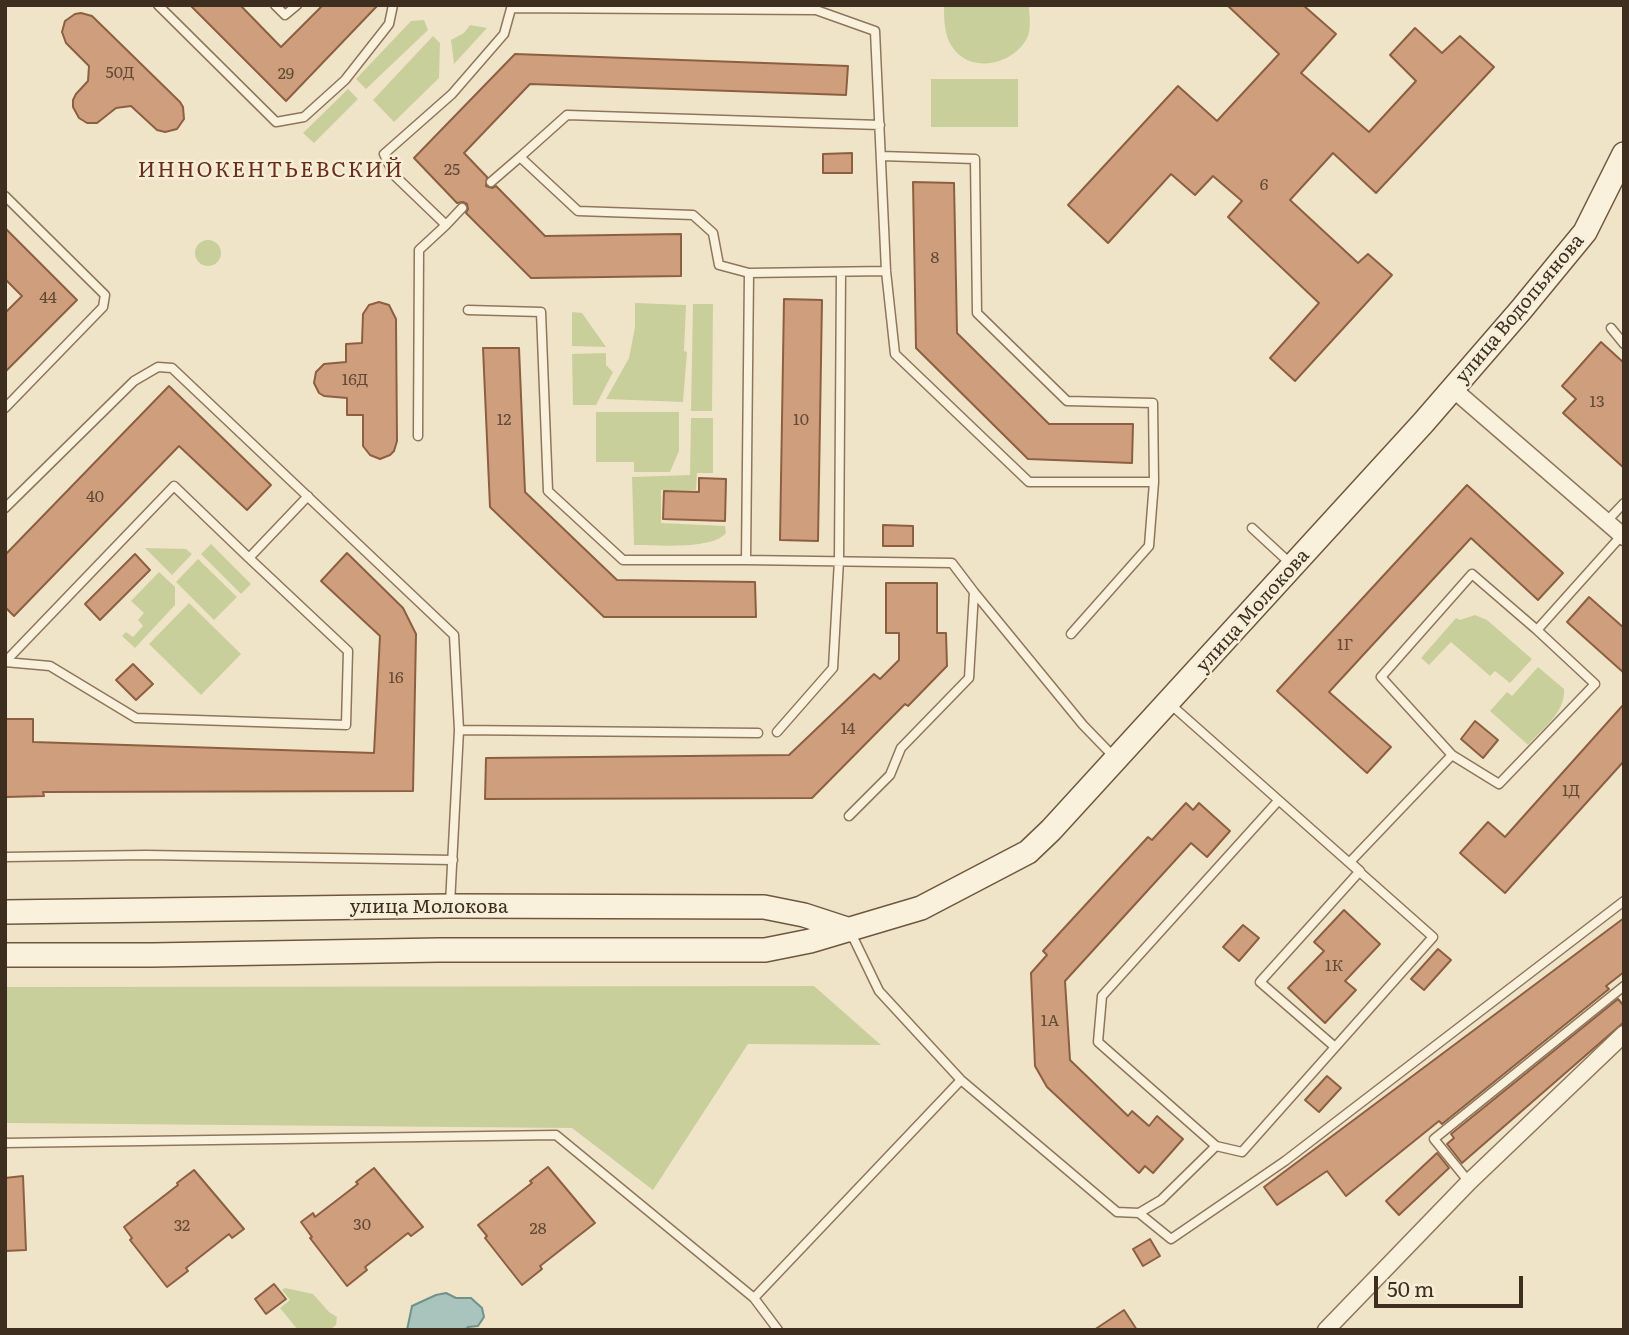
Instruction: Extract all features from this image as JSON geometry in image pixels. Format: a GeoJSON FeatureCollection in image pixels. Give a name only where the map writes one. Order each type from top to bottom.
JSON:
{"type":"FeatureCollection","features":[{"type":"Feature","properties":{"kind":"street","name":"улица Водопьянова"},"geometry":{"type":"LineString","coordinates":[[1453,389],[1585,232],[1624,154]]}},
{"type":"Feature","properties":{"kind":"street"},"geometry":{"type":"LineString","coordinates":[[1453,389],[1623,536]]}},
{"type":"Feature","properties":{"kind":"street","name":"улица Молокова"},"geometry":{"type":"LineString","coordinates":[[5,955],[429,950],[765,950],[850,930],[921,908],[1028,852],[1117,760],[1453,389]]}},
{"type":"Feature","properties":{"kind":"street","name":"улица Молокова"},"geometry":{"type":"LineString","coordinates":[[5,912],[450,906],[764,907],[804,915],[850,930]]}},
{"type":"Feature","properties":{"kind":"street"},"geometry":{"type":"LineString","coordinates":[[1326,1330],[1469,1182],[1624,1034]]}},
{"type":"Feature","properties":{"kind":"lane"},"geometry":{"type":"LineString","coordinates":[[158,5],[276,122],[304,117],[345,80],[389,24],[393,5]]}},
{"type":"Feature","properties":{"kind":"lane"},"geometry":{"type":"LineString","coordinates":[[275,5],[285,15],[297,5]]}},
{"type":"Feature","properties":{"kind":"lane"},"geometry":{"type":"LineString","coordinates":[[446,225],[394,174],[384,154],[452,94],[470,74],[504,34],[512,7],[816,7],[876,31],[886,271],[895,354],[1030,482],[1154,482]]}},
{"type":"Feature","properties":{"kind":"lane"},"geometry":{"type":"LineString","coordinates":[[491,182],[567,115],[880,125]]}},
{"type":"Feature","properties":{"kind":"lane"},"geometry":{"type":"LineString","coordinates":[[881,156],[975,159],[977,313],[1067,401],[1153,404],[1154,482],[1149,546],[1071,634]]}},
{"type":"Feature","properties":{"kind":"lane"},"geometry":{"type":"LineString","coordinates":[[520,157],[578,211],[693,215],[713,233],[719,265],[749,273],[886,271]]}},
{"type":"Feature","properties":{"kind":"lane"},"geometry":{"type":"LineString","coordinates":[[5,196],[105,295],[103,307],[5,408]]}},
{"type":"Feature","properties":{"kind":"lane"},"geometry":{"type":"LineString","coordinates":[[418,436],[419,250],[462,208]]}},
{"type":"Feature","properties":{"kind":"lane"},"geometry":{"type":"LineString","coordinates":[[777,732],[833,667],[839,560],[841,272]]}},
{"type":"Feature","properties":{"kind":"lane"},"geometry":{"type":"LineString","coordinates":[[746,560],[749,273]]}},
{"type":"Feature","properties":{"kind":"lane"},"geometry":{"type":"LineString","coordinates":[[468,310],[541,312],[548,491],[623,560],[951,563],[1083,725],[1117,760]]}},
{"type":"Feature","properties":{"kind":"lane"},"geometry":{"type":"LineString","coordinates":[[1611,328],[1624,344]]}},
{"type":"Feature","properties":{"kind":"lane"},"geometry":{"type":"LineString","coordinates":[[5,508],[134,381],[158,367],[172,368],[454,635],[459,730],[450,906]]}},
{"type":"Feature","properties":{"kind":"lane"},"geometry":{"type":"LineString","coordinates":[[174,486],[348,651],[346,725],[135,718],[50,666],[5,662],[174,486]]}},
{"type":"Feature","properties":{"kind":"lane"},"geometry":{"type":"LineString","coordinates":[[249,558],[309,496]]}},
{"type":"Feature","properties":{"kind":"lane"},"geometry":{"type":"LineString","coordinates":[[1606,522],[1624,503]]}},
{"type":"Feature","properties":{"kind":"lane"},"geometry":{"type":"LineString","coordinates":[[1252,528],[1293,566]]}},
{"type":"Feature","properties":{"kind":"lane"},"geometry":{"type":"LineString","coordinates":[[1536,630],[1623,536]]}},
{"type":"Feature","properties":{"kind":"lane"},"geometry":{"type":"LineString","coordinates":[[1472,574],[1595,684],[1499,784],[1452,755],[1381,677],[1472,574]]}},
{"type":"Feature","properties":{"kind":"lane"},"geometry":{"type":"LineString","coordinates":[[849,816],[890,775],[901,748],[969,678],[974,592]]}},
{"type":"Feature","properties":{"kind":"lane"},"geometry":{"type":"LineString","coordinates":[[1169,703],[1433,937],[1242,1152],[1216,1146],[1098,1042],[1102,996],[1278,801]]}},
{"type":"Feature","properties":{"kind":"lane"},"geometry":{"type":"LineString","coordinates":[[459,730],[758,733]]}},
{"type":"Feature","properties":{"kind":"lane"},"geometry":{"type":"LineString","coordinates":[[1350,862],[1452,755]]}},
{"type":"Feature","properties":{"kind":"lane"},"geometry":{"type":"LineString","coordinates":[[5,857],[146,855],[453,860]]}},
{"type":"Feature","properties":{"kind":"lane"},"geometry":{"type":"LineString","coordinates":[[1335,1047],[1260,982],[1360,871]]}},
{"type":"Feature","properties":{"kind":"lane"},"geometry":{"type":"LineString","coordinates":[[1139,1213],[1171,1239],[1285,1161],[1624,901]]}},
{"type":"Feature","properties":{"kind":"lane"},"geometry":{"type":"LineString","coordinates":[[850,930],[879,991],[961,1080],[1117,1212],[1139,1213],[1161,1200],[1216,1146]]}},
{"type":"Feature","properties":{"kind":"lane"},"geometry":{"type":"LineString","coordinates":[[1469,1182],[1434,1139],[1624,986]]}},
{"type":"Feature","properties":{"kind":"lane"},"geometry":{"type":"LineString","coordinates":[[754,1298],[961,1080]]}},
{"type":"Feature","properties":{"kind":"lane"},"geometry":{"type":"LineString","coordinates":[[5,1143],[556,1135],[754,1298],[778,1330]]}},
{"type":"Feature","properties":{"kind":"green space"},"geometry":{"type":"Polygon","coordinates":[[[944,5],[1029,5],[1029,34],[1021,47],[1002,60],[992,63],[970,61],[961,56],[950,43],[945,28],[944,5]]]}},
{"type":"Feature","properties":{"kind":"green space"},"geometry":{"type":"Polygon","coordinates":[[[424,20],[428,30],[366,89],[356,79],[411,21],[424,20]]]}},
{"type":"Feature","properties":{"kind":"green space"},"geometry":{"type":"Polygon","coordinates":[[[470,25],[487,28],[454,64],[451,40],[464,33],[470,25]]]}},
{"type":"Feature","properties":{"kind":"green space"},"geometry":{"type":"Polygon","coordinates":[[[433,36],[440,43],[439,78],[394,122],[373,100],[433,36]]]}},
{"type":"Feature","properties":{"kind":"green space"},"geometry":{"type":"Polygon","coordinates":[[[931,79],[1018,79],[1018,127],[931,127],[931,79]]]}},
{"type":"Feature","properties":{"kind":"green space"},"geometry":{"type":"Polygon","coordinates":[[[348,89],[358,99],[314,143],[303,133],[348,89]]]}},
{"type":"Feature","properties":{"kind":"green space"},"geometry":{"type":"Polygon","coordinates":[[[208,240],[217,244],[221,253],[217,262],[208,266],[199,262],[195,253],[199,244],[208,240]]]}},
{"type":"Feature","properties":{"kind":"green space"},"geometry":{"type":"Polygon","coordinates":[[[635,303],[686,305],[684,351],[687,352],[683,402],[606,399],[629,358],[635,327],[635,303]]]}},
{"type":"Feature","properties":{"kind":"green space"},"geometry":{"type":"Polygon","coordinates":[[[693,304],[713,304],[712,411],[691,411],[693,304]]]}},
{"type":"Feature","properties":{"kind":"green space"},"geometry":{"type":"Polygon","coordinates":[[[572,312],[582,313],[606,347],[572,346],[572,312]]]}},
{"type":"Feature","properties":{"kind":"green space"},"geometry":{"type":"Polygon","coordinates":[[[606,353],[606,365],[613,372],[596,405],[573,405],[572,354],[606,353]]]}},
{"type":"Feature","properties":{"kind":"green space"},"geometry":{"type":"Polygon","coordinates":[[[596,412],[679,412],[679,451],[670,472],[634,472],[634,462],[596,462],[596,412]]]}},
{"type":"Feature","properties":{"kind":"green space"},"geometry":{"type":"Polygon","coordinates":[[[691,418],[713,418],[713,473],[697,473],[696,490],[661,490],[661,523],[725,526],[726,533],[709,542],[697,544],[634,545],[632,477],[690,475],[691,418]]]}},
{"type":"Feature","properties":{"kind":"green space"},"geometry":{"type":"Polygon","coordinates":[[[211,544],[251,584],[241,594],[201,554],[211,544]]]}},
{"type":"Feature","properties":{"kind":"green space"},"geometry":{"type":"Polygon","coordinates":[[[145,548],[186,549],[192,554],[172,575],[145,548]]]}},
{"type":"Feature","properties":{"kind":"green space"},"geometry":{"type":"Polygon","coordinates":[[[198,559],[237,597],[214,620],[176,582],[198,559]]]}},
{"type":"Feature","properties":{"kind":"green space"},"geometry":{"type":"Polygon","coordinates":[[[159,572],[175,587],[175,605],[135,648],[122,636],[126,632],[133,637],[143,626],[138,620],[144,613],[131,601],[159,572]]]}},
{"type":"Feature","properties":{"kind":"green space"},"geometry":{"type":"Polygon","coordinates":[[[189,603],[241,654],[201,695],[149,644],[189,603]]]}},
{"type":"Feature","properties":{"kind":"green space"},"geometry":{"type":"Polygon","coordinates":[[[1475,615],[1487,620],[1532,659],[1510,683],[1495,671],[1490,676],[1451,642],[1429,665],[1421,658],[1456,618],[1460,620],[1475,615]]]}},
{"type":"Feature","properties":{"kind":"green space"},"geometry":{"type":"Polygon","coordinates":[[[1538,667],[1564,689],[1564,697],[1552,720],[1528,745],[1490,711],[1507,692],[1512,696],[1538,667]]]}},
{"type":"Feature","properties":{"kind":"green space"},"geometry":{"type":"Polygon","coordinates":[[[814,986],[881,1045],[748,1044],[653,1190],[572,1128],[6,1123],[5,987],[814,986]]]}},
{"type":"Feature","properties":{"kind":"green space"},"geometry":{"type":"Polygon","coordinates":[[[285,1288],[313,1294],[337,1317],[336,1325],[330,1330],[298,1330],[280,1308],[290,1300],[282,1290],[285,1288]]]}},
{"type":"Feature","properties":{"kind":"water"},"geometry":{"type":"Polygon","coordinates":[[[446,1293],[456,1298],[471,1298],[482,1308],[484,1317],[478,1326],[465,1330],[407,1330],[412,1306],[446,1293]]]}},
{"type":"Feature","properties":{"kind":"building"},"geometry":{"type":"Polygon","coordinates":[[[190,5],[240,5],[281,47],[323,5],[378,5],[286,101],[190,5]]]}},
{"type":"Feature","properties":{"kind":"building"},"geometry":{"type":"Polygon","coordinates":[[[1227,5],[1303,5],[1336,34],[1301,73],[1369,132],[1416,81],[1390,55],[1415,28],[1442,53],[1460,36],[1494,67],[1376,193],[1333,153],[1290,200],[1358,263],[1368,254],[1392,275],[1295,381],[1270,358],[1319,303],[1228,217],[1242,201],[1213,176],[1195,195],[1171,174],[1108,243],[1068,205],[1178,86],[1217,121],[1279,54],[1227,5]]]}},
{"type":"Feature","properties":{"kind":"building"},"geometry":{"type":"Polygon","coordinates":[[[81,13],[92,16],[180,102],[184,119],[177,129],[165,132],[157,130],[131,106],[116,108],[97,123],[87,123],[79,118],[73,107],[73,100],[88,81],[89,66],[66,43],[62,32],[65,21],[81,13]]]}},
{"type":"Feature","properties":{"kind":"building"},"geometry":{"type":"Polygon","coordinates":[[[515,54],[848,66],[846,95],[530,84],[464,153],[487,177],[486,186],[496,186],[545,236],[681,234],[681,276],[531,278],[466,213],[467,204],[457,203],[414,158],[515,54]]]}},
{"type":"Feature","properties":{"kind":"building"},"geometry":{"type":"Polygon","coordinates":[[[852,153],[852,173],[823,173],[823,154],[852,153]]]}},
{"type":"Feature","properties":{"kind":"building"},"geometry":{"type":"Polygon","coordinates":[[[913,182],[954,183],[957,333],[1049,424],[1133,424],[1132,463],[1028,459],[916,348],[913,182]]]}},
{"type":"Feature","properties":{"kind":"building"},"geometry":{"type":"Polygon","coordinates":[[[5,228],[77,300],[5,372],[5,313],[22,296],[5,279],[5,228]]]}},
{"type":"Feature","properties":{"kind":"building"},"geometry":{"type":"Polygon","coordinates":[[[784,299],[822,300],[818,541],[780,540],[784,299]]]}},
{"type":"Feature","properties":{"kind":"building"},"geometry":{"type":"Polygon","coordinates":[[[379,302],[389,305],[396,319],[397,441],[394,451],[380,459],[370,455],[363,446],[363,415],[347,415],[347,398],[324,396],[319,393],[314,383],[316,372],[324,364],[346,362],[346,344],[362,343],[363,314],[369,305],[379,302]]]}},
{"type":"Feature","properties":{"kind":"building"},"geometry":{"type":"Polygon","coordinates":[[[1601,342],[1624,363],[1624,468],[1563,413],[1576,399],[1562,386],[1601,342]]]}},
{"type":"Feature","properties":{"kind":"building"},"geometry":{"type":"Polygon","coordinates":[[[483,348],[519,348],[525,492],[617,580],[755,582],[756,617],[604,617],[490,507],[483,348]]]}},
{"type":"Feature","properties":{"kind":"building"},"geometry":{"type":"Polygon","coordinates":[[[169,386],[271,485],[247,510],[179,446],[14,616],[5,607],[5,555],[169,386]]]}},
{"type":"Feature","properties":{"kind":"building"},"geometry":{"type":"Polygon","coordinates":[[[699,478],[726,479],[725,521],[663,519],[664,491],[699,492],[699,478]]]}},
{"type":"Feature","properties":{"kind":"building"},"geometry":{"type":"Polygon","coordinates":[[[1467,485],[1563,573],[1538,600],[1471,538],[1329,692],[1391,747],[1367,773],[1277,691],[1467,485]]]}},
{"type":"Feature","properties":{"kind":"building"},"geometry":{"type":"Polygon","coordinates":[[[883,525],[913,526],[913,546],[883,546],[883,525]]]}},
{"type":"Feature","properties":{"kind":"building"},"geometry":{"type":"Polygon","coordinates":[[[347,553],[403,608],[416,634],[413,791],[43,792],[44,796],[5,797],[5,719],[33,719],[33,742],[374,753],[380,636],[321,581],[347,553]]]}},
{"type":"Feature","properties":{"kind":"building"},"geometry":{"type":"Polygon","coordinates":[[[135,554],[150,570],[100,620],[85,604],[135,554]]]}},
{"type":"Feature","properties":{"kind":"building"},"geometry":{"type":"Polygon","coordinates":[[[886,583],[937,583],[937,633],[946,633],[947,666],[908,706],[905,704],[812,798],[485,799],[486,758],[789,755],[874,674],[880,679],[899,660],[899,633],[886,633],[886,583]]]}},
{"type":"Feature","properties":{"kind":"building"},"geometry":{"type":"Polygon","coordinates":[[[1589,597],[1624,628],[1624,673],[1567,622],[1589,597]]]}},
{"type":"Feature","properties":{"kind":"building"},"geometry":{"type":"Polygon","coordinates":[[[133,664],[153,684],[136,700],[116,680],[133,664]]]}},
{"type":"Feature","properties":{"kind":"building"},"geometry":{"type":"Polygon","coordinates":[[[1624,704],[1624,761],[1505,893],[1460,853],[1488,822],[1505,837],[1624,704]]]}},
{"type":"Feature","properties":{"kind":"building"},"geometry":{"type":"Polygon","coordinates":[[[1475,721],[1498,740],[1483,758],[1461,739],[1475,721]]]}},
{"type":"Feature","properties":{"kind":"building"},"geometry":{"type":"Polygon","coordinates":[[[1186,803],[1193,810],[1199,803],[1230,831],[1207,857],[1191,843],[1065,981],[1070,1060],[1128,1116],[1132,1111],[1149,1126],[1157,1116],[1183,1139],[1153,1173],[1145,1166],[1139,1173],[1047,1087],[1035,1066],[1031,973],[1047,955],[1043,951],[1148,837],[1152,840],[1186,803]]]}},
{"type":"Feature","properties":{"kind":"building"},"geometry":{"type":"Polygon","coordinates":[[[1344,910],[1380,944],[1345,981],[1356,990],[1325,1023],[1288,988],[1324,951],[1314,942],[1344,910]]]}},
{"type":"Feature","properties":{"kind":"building"},"geometry":{"type":"Polygon","coordinates":[[[1624,918],[1624,972],[1606,986],[1609,989],[1442,1124],[1439,1121],[1346,1196],[1327,1171],[1277,1205],[1264,1187],[1624,918]]]}},
{"type":"Feature","properties":{"kind":"building"},"geometry":{"type":"Polygon","coordinates":[[[1243,925],[1259,938],[1239,961],[1223,947],[1243,925]]]}},
{"type":"Feature","properties":{"kind":"building"},"geometry":{"type":"Polygon","coordinates":[[[1438,949],[1451,960],[1424,990],[1411,979],[1438,949]]]}},
{"type":"Feature","properties":{"kind":"building"},"geometry":{"type":"Polygon","coordinates":[[[1618,999],[1624,1006],[1624,1022],[1462,1163],[1447,1144],[1454,1138],[1451,1134],[1618,999]]]}},
{"type":"Feature","properties":{"kind":"building"},"geometry":{"type":"Polygon","coordinates":[[[1327,1076],[1341,1088],[1319,1112],[1305,1100],[1327,1076]]]}},
{"type":"Feature","properties":{"kind":"building"},"geometry":{"type":"Polygon","coordinates":[[[1437,1153],[1449,1168],[1399,1215],[1386,1201],[1437,1153]]]}},
{"type":"Feature","properties":{"kind":"building"},"geometry":{"type":"Polygon","coordinates":[[[548,1167],[595,1223],[540,1266],[542,1269],[522,1285],[478,1225],[532,1183],[530,1181],[548,1167]]]}},
{"type":"Feature","properties":{"kind":"building"},"geometry":{"type":"Polygon","coordinates":[[[374,1168],[423,1227],[411,1236],[408,1233],[365,1267],[367,1270],[347,1286],[301,1222],[313,1213],[315,1217],[374,1168]]]}},
{"type":"Feature","properties":{"kind":"building"},"geometry":{"type":"Polygon","coordinates":[[[194,1170],[244,1229],[232,1238],[229,1234],[167,1287],[130,1240],[132,1238],[124,1227],[194,1170]]]}},
{"type":"Feature","properties":{"kind":"building"},"geometry":{"type":"Polygon","coordinates":[[[23,1176],[26,1250],[5,1251],[5,1178],[23,1176]]]}},
{"type":"Feature","properties":{"kind":"building"},"geometry":{"type":"Polygon","coordinates":[[[1150,1239],[1160,1256],[1143,1266],[1133,1249],[1150,1239]]]}},
{"type":"Feature","properties":{"kind":"building"},"geometry":{"type":"Polygon","coordinates":[[[274,1284],[286,1299],[266,1314],[255,1299],[274,1284]]]}},
{"type":"Feature","properties":{"kind":"building"},"geometry":{"type":"Polygon","coordinates":[[[1124,1310],[1137,1330],[1094,1330],[1124,1310]]]}},
{"type":"Feature","properties":{"kind":"district","name":"ИННОКЕНТЬЕВСКИЙ"},"geometry":{"type":"Point","coordinates":[271,171]}}]}
